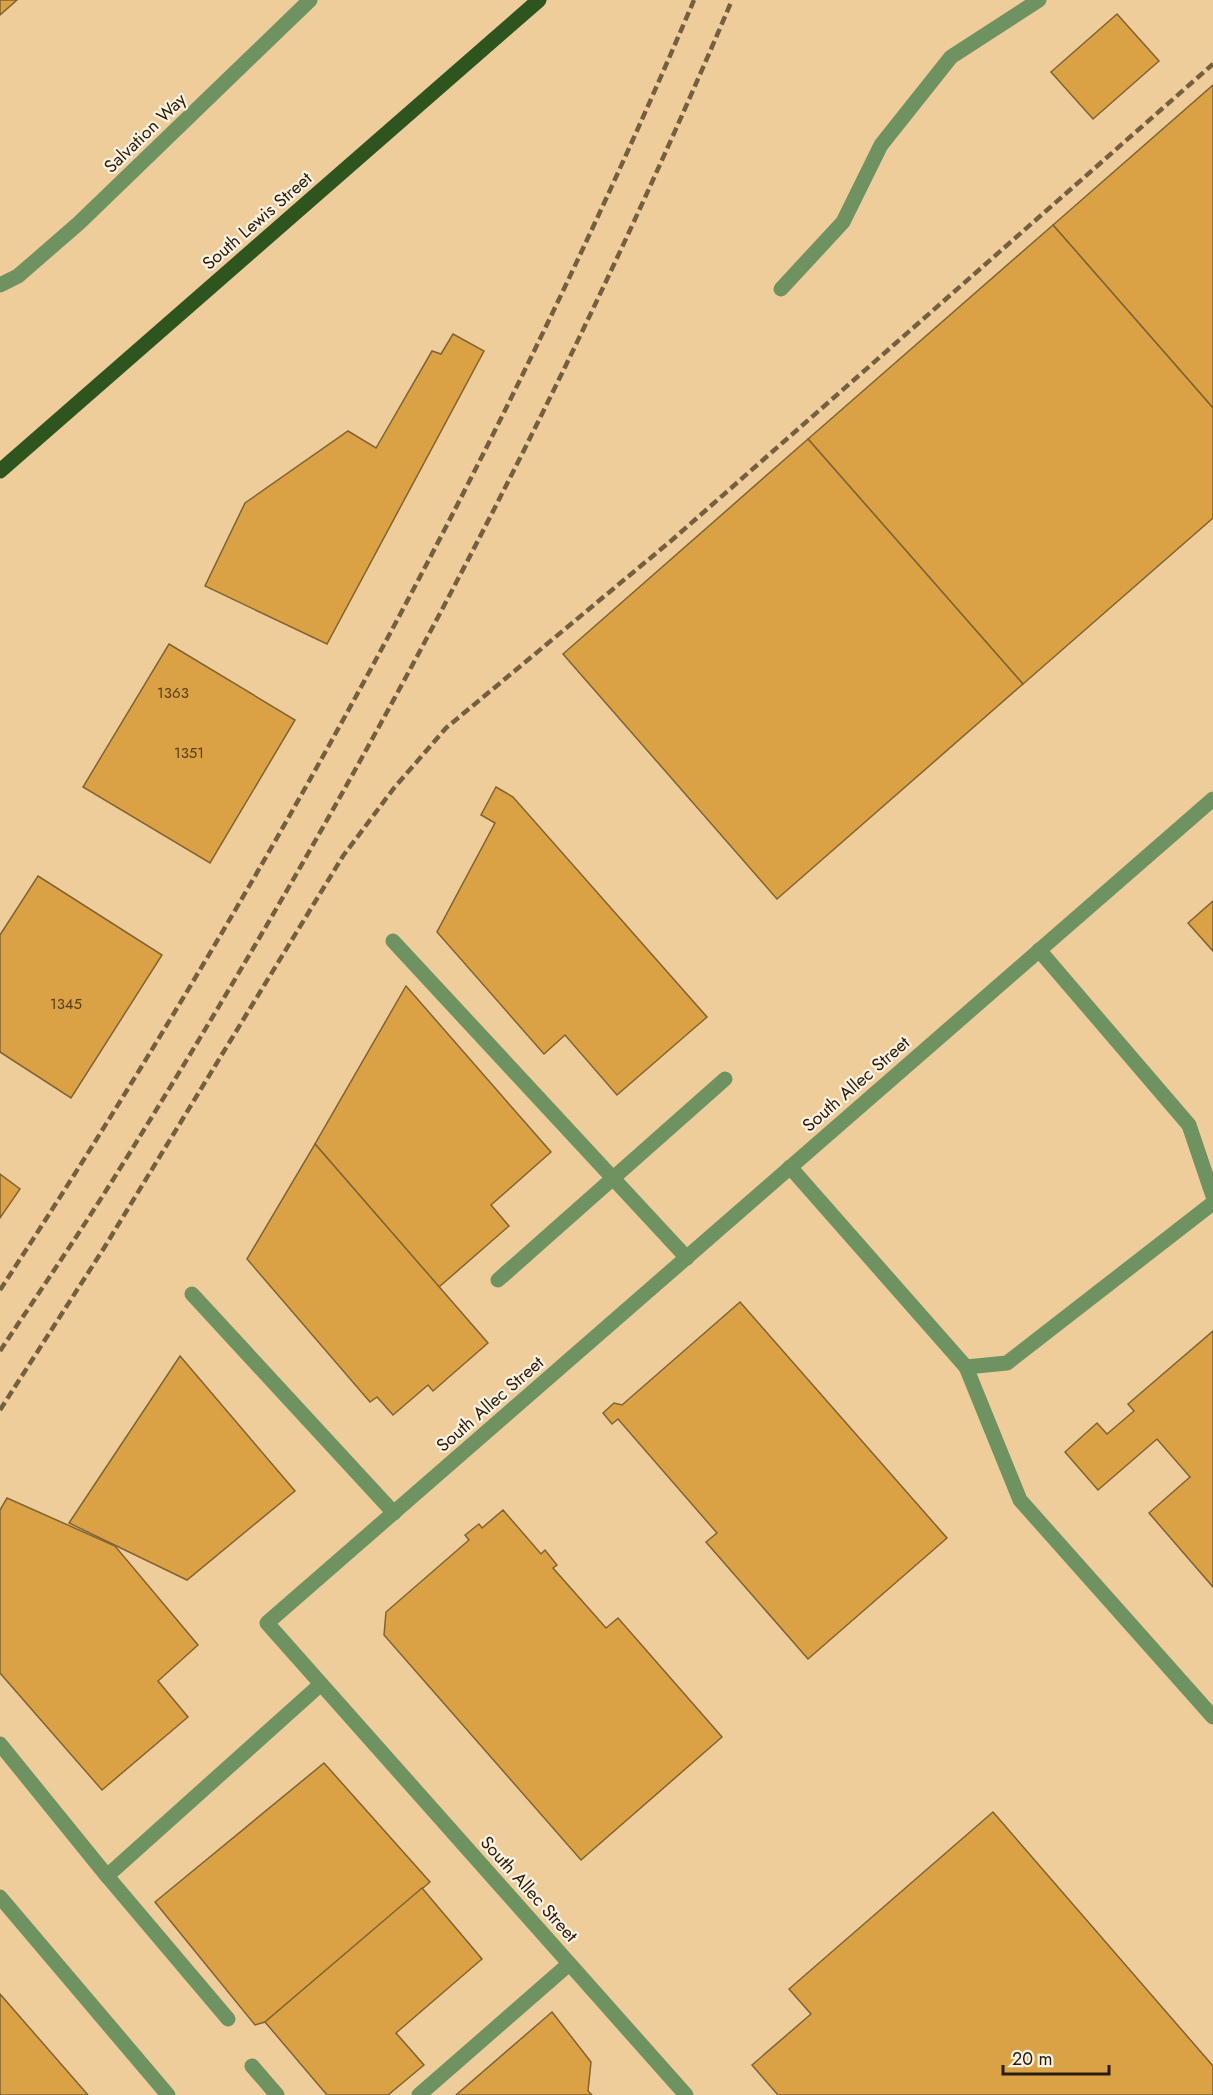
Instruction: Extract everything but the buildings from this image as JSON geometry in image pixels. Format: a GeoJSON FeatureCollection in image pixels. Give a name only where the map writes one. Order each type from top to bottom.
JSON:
{"type":"FeatureCollection","features":[{"type":"Feature","properties":{"kind":"main road","name":"South Lewis Street"},"geometry":{"type":"LineString","coordinates":[[0,471],[539,0]]}},
{"type":"Feature","properties":{"kind":"street","name":"Salvation Way"},"geometry":{"type":"LineString","coordinates":[[0,285],[18,276],[79,223],[310,0]]}},
{"type":"Feature","properties":{"kind":"street"},"geometry":{"type":"LineString","coordinates":[[781,289],[843,222],[881,145],[951,57],[1039,0]]}},
{"type":"Feature","properties":{"kind":"street","name":"South Allec Street"},"geometry":{"type":"LineString","coordinates":[[686,2095],[267,1623],[1213,799]]}},
{"type":"Feature","properties":{"kind":"street"},"geometry":{"type":"LineString","coordinates":[[393,941],[687,1258]]}},
{"type":"Feature","properties":{"kind":"street"},"geometry":{"type":"LineString","coordinates":[[1039,950],[1189,1125],[1213,1196]]}},
{"type":"Feature","properties":{"kind":"street"},"geometry":{"type":"LineString","coordinates":[[498,1281],[725,1079]]}},
{"type":"Feature","properties":{"kind":"street"},"geometry":{"type":"LineString","coordinates":[[790,1167],[966,1367],[1020,1500],[1213,1718]]}},
{"type":"Feature","properties":{"kind":"street"},"geometry":{"type":"LineString","coordinates":[[966,1367],[1007,1363],[1213,1203]]}},
{"type":"Feature","properties":{"kind":"street"},"geometry":{"type":"LineString","coordinates":[[192,1294],[394,1513]]}},
{"type":"Feature","properties":{"kind":"street"},"geometry":{"type":"LineString","coordinates":[[107,1876],[321,1684]]}},
{"type":"Feature","properties":{"kind":"street"},"geometry":{"type":"LineString","coordinates":[[0,1744],[107,1876],[228,2019]]}},
{"type":"Feature","properties":{"kind":"street"},"geometry":{"type":"LineString","coordinates":[[0,1897],[168,2095]]}},
{"type":"Feature","properties":{"kind":"street"},"geometry":{"type":"LineString","coordinates":[[419,2095],[569,1964]]}},
{"type":"Feature","properties":{"kind":"street"},"geometry":{"type":"LineString","coordinates":[[252,2066],[277,2095]]}},
{"type":"Feature","properties":{"kind":"railway"},"geometry":{"type":"LineString","coordinates":[[0,1290],[99,1136],[194,979],[287,821],[376,660],[543,334],[694,0]]}},
{"type":"Feature","properties":{"kind":"railway"},"geometry":{"type":"LineString","coordinates":[[0,1351],[105,1193],[205,1029],[370,743],[524,450],[666,152],[732,0]]}},
{"type":"Feature","properties":{"kind":"railway"},"geometry":{"type":"LineString","coordinates":[[0,1410],[104,1248],[343,856],[394,788],[446,728],[672,540],[1213,64]]}}]}
